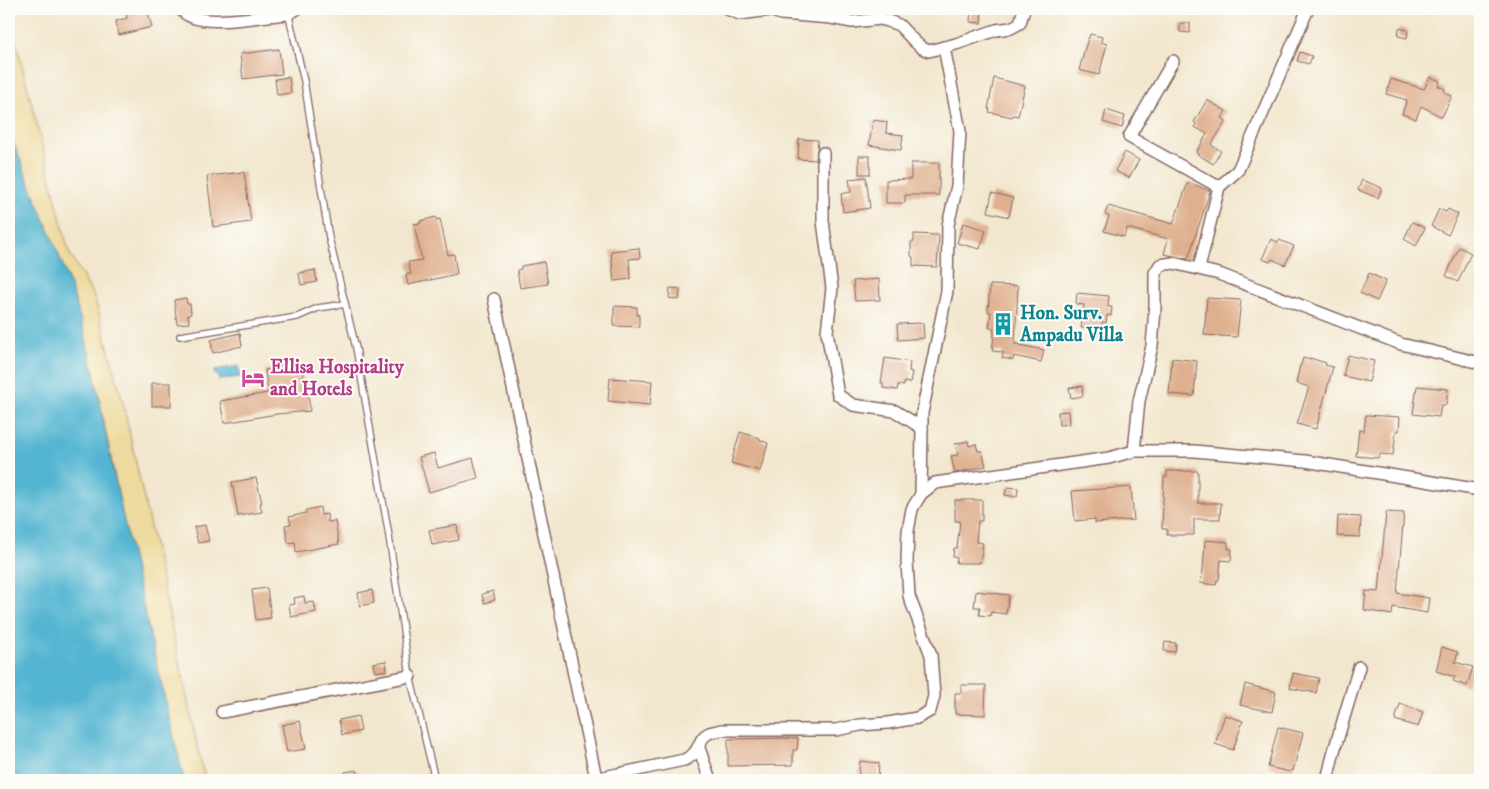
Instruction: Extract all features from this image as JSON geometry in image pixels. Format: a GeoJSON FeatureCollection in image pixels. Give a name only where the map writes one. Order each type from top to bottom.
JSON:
{"type":"FeatureCollection","features":[{"type":"Feature","properties":{"kind":"street"},"geometry":{"type":"LineString","coordinates":[[181,9],[192,17],[210,20],[291,11]]}},
{"type":"Feature","properties":{"kind":"street"},"geometry":{"type":"LineString","coordinates":[[727,9],[740,14],[770,10],[782,14],[831,18],[852,22],[880,19],[899,25],[922,48],[929,51],[996,30],[1011,28],[1020,23],[1024,9]]}},
{"type":"Feature","properties":{"kind":"street"},"geometry":{"type":"LineString","coordinates":[[1198,268],[1219,188],[1238,170],[1308,9]]}},
{"type":"Feature","properties":{"kind":"street"},"geometry":{"type":"LineString","coordinates":[[921,494],[922,413],[947,291],[948,225],[957,186],[960,131],[944,47]]}},
{"type":"Feature","properties":{"kind":"street"},"geometry":{"type":"LineString","coordinates":[[1173,61],[1129,137],[1219,188]]}},
{"type":"Feature","properties":{"kind":"street"},"geometry":{"type":"LineString","coordinates":[[823,152],[823,221],[832,288],[827,332],[838,395],[853,405],[896,411],[922,428]]}},
{"type":"Feature","properties":{"kind":"street"},"geometry":{"type":"LineString","coordinates":[[1134,451],[1139,401],[1152,346],[1156,273],[1160,265],[1173,263],[1219,274],[1401,344],[1480,363]]}},
{"type":"Feature","properties":{"kind":"street"},"geometry":{"type":"LineString","coordinates":[[494,299],[593,779],[684,760],[693,756],[699,748]]}},
{"type":"Feature","properties":{"kind":"street"},"geometry":{"type":"LineString","coordinates":[[710,780],[699,748],[700,741],[707,734],[721,730],[836,730],[917,718],[930,711],[934,696],[931,655],[909,596],[907,561],[908,531],[912,509],[921,494],[935,483],[1109,458],[1134,451],[1194,451],[1305,461],[1480,490]]}},
{"type":"Feature","properties":{"kind":"street"},"geometry":{"type":"LineString","coordinates":[[1327,780],[1359,667]]}},
{"type":"Feature","properties":{"kind":"street"},"geometry":{"type":"LineString","coordinates":[[222,712],[410,676]]}},
{"type":"Feature","properties":{"kind":"lane"},"geometry":{"type":"LineString","coordinates":[[291,11],[328,231],[356,348],[387,521],[410,676],[435,780]]}},
{"type":"Feature","properties":{"kind":"lane"},"geometry":{"type":"LineString","coordinates":[[180,336],[296,317],[318,308],[345,304]]}},
{"type":"Feature","properties":{"kind":"sand"},"geometry":{"type":"Polygon","coordinates":[[[9,14],[69,252],[95,299],[124,407],[205,780],[184,780],[127,537],[93,367],[74,297],[9,131],[9,14]]]}},
{"type":"Feature","properties":{"kind":"water"},"geometry":{"type":"Polygon","coordinates":[[[9,131],[59,255],[81,320],[93,368],[133,562],[184,780],[9,780],[9,131]]]}},
{"type":"Feature","properties":{"kind":"water"},"geometry":{"type":"Polygon","coordinates":[[[239,366],[240,377],[219,380],[218,374],[215,375],[214,370],[239,366]]]}},
{"type":"Feature","properties":{"kind":"building"},"geometry":{"type":"Polygon","coordinates":[[[147,9],[152,27],[119,35],[116,21],[127,18],[125,11],[147,9]]]}},
{"type":"Feature","properties":{"kind":"building"},"geometry":{"type":"Polygon","coordinates":[[[971,9],[982,9],[981,23],[970,22],[971,9]]]}},
{"type":"Feature","properties":{"kind":"building"},"geometry":{"type":"Polygon","coordinates":[[[1180,23],[1190,23],[1190,33],[1180,32],[1180,23]]]}},
{"type":"Feature","properties":{"kind":"building"},"geometry":{"type":"Polygon","coordinates":[[[1399,28],[1408,30],[1407,38],[1398,36],[1399,28]]]}},
{"type":"Feature","properties":{"kind":"building"},"geometry":{"type":"Polygon","coordinates":[[[1090,34],[1102,37],[1101,42],[1107,44],[1099,75],[1079,70],[1090,34]]]}},
{"type":"Feature","properties":{"kind":"building"},"geometry":{"type":"Polygon","coordinates":[[[279,49],[282,74],[243,79],[240,54],[279,49]]]}},
{"type":"Feature","properties":{"kind":"building"},"geometry":{"type":"Polygon","coordinates":[[[1300,52],[1312,56],[1309,64],[1297,61],[1300,52]]]}},
{"type":"Feature","properties":{"kind":"building"},"geometry":{"type":"Polygon","coordinates":[[[289,77],[291,93],[277,95],[275,79],[289,77]]]}},
{"type":"Feature","properties":{"kind":"building"},"geometry":{"type":"Polygon","coordinates":[[[1430,77],[1440,81],[1438,86],[1445,89],[1444,92],[1452,96],[1442,117],[1421,106],[1416,119],[1402,114],[1407,100],[1386,94],[1391,79],[1424,89],[1430,77]]]}},
{"type":"Feature","properties":{"kind":"building"},"geometry":{"type":"Polygon","coordinates":[[[994,78],[1025,86],[1018,116],[1013,115],[1012,117],[989,112],[994,78]]]}},
{"type":"Feature","properties":{"kind":"building"},"geometry":{"type":"Polygon","coordinates":[[[1207,100],[1226,111],[1222,118],[1226,121],[1211,145],[1221,151],[1213,164],[1196,153],[1207,134],[1195,127],[1196,124],[1194,122],[1207,100]]]}},
{"type":"Feature","properties":{"kind":"building"},"geometry":{"type":"Polygon","coordinates":[[[1106,110],[1125,116],[1122,128],[1103,122],[1106,110]]]}},
{"type":"Feature","properties":{"kind":"building"},"geometry":{"type":"Polygon","coordinates":[[[873,120],[887,122],[886,133],[903,135],[901,150],[869,145],[873,120]]]}},
{"type":"Feature","properties":{"kind":"building"},"geometry":{"type":"Polygon","coordinates":[[[799,139],[818,140],[816,160],[798,159],[799,139]]]}},
{"type":"Feature","properties":{"kind":"building"},"geometry":{"type":"Polygon","coordinates":[[[1125,152],[1139,160],[1129,178],[1115,171],[1125,152]]]}},
{"type":"Feature","properties":{"kind":"building"},"geometry":{"type":"Polygon","coordinates":[[[859,156],[870,156],[870,174],[859,174],[859,156]]]}},
{"type":"Feature","properties":{"kind":"building"},"geometry":{"type":"Polygon","coordinates":[[[911,163],[939,163],[939,195],[905,195],[905,203],[886,203],[886,180],[911,179],[911,163]]]}},
{"type":"Feature","properties":{"kind":"building"},"geometry":{"type":"Polygon","coordinates":[[[244,172],[251,222],[213,227],[207,176],[244,172]]]}},
{"type":"Feature","properties":{"kind":"building"},"geometry":{"type":"Polygon","coordinates":[[[866,177],[870,208],[843,212],[841,194],[851,192],[849,179],[866,177]]]}},
{"type":"Feature","properties":{"kind":"building"},"geometry":{"type":"Polygon","coordinates":[[[1362,180],[1382,188],[1378,198],[1358,190],[1362,180]]]}},
{"type":"Feature","properties":{"kind":"building"},"geometry":{"type":"Polygon","coordinates":[[[1188,182],[1210,191],[1188,259],[1164,254],[1168,239],[1127,228],[1124,237],[1104,231],[1109,216],[1105,215],[1108,206],[1173,224],[1188,182]]]}},
{"type":"Feature","properties":{"kind":"building"},"geometry":{"type":"Polygon","coordinates":[[[992,193],[1013,198],[1009,217],[988,212],[992,193]]]}},
{"type":"Feature","properties":{"kind":"building"},"geometry":{"type":"Polygon","coordinates":[[[1439,209],[1446,212],[1448,209],[1458,214],[1448,235],[1431,226],[1439,209]]]}},
{"type":"Feature","properties":{"kind":"building"},"geometry":{"type":"Polygon","coordinates":[[[436,217],[437,220],[440,219],[448,255],[454,254],[457,274],[408,285],[406,275],[411,274],[408,262],[422,260],[414,224],[436,217]]]}},
{"type":"Feature","properties":{"kind":"building"},"geometry":{"type":"Polygon","coordinates":[[[1412,222],[1425,228],[1416,246],[1404,239],[1412,222]]]}},
{"type":"Feature","properties":{"kind":"building"},"geometry":{"type":"Polygon","coordinates":[[[963,223],[986,230],[980,249],[957,243],[963,223]]]}},
{"type":"Feature","properties":{"kind":"building"},"geometry":{"type":"Polygon","coordinates":[[[914,234],[939,235],[937,267],[913,266],[911,242],[914,242],[914,234]]]}},
{"type":"Feature","properties":{"kind":"building"},"geometry":{"type":"Polygon","coordinates":[[[1271,239],[1294,246],[1285,265],[1272,259],[1270,262],[1262,259],[1271,239]]]}},
{"type":"Feature","properties":{"kind":"building"},"geometry":{"type":"Polygon","coordinates":[[[1459,247],[1471,253],[1458,282],[1446,276],[1459,247]]]}},
{"type":"Feature","properties":{"kind":"building"},"geometry":{"type":"Polygon","coordinates":[[[639,248],[640,258],[629,259],[631,279],[614,281],[611,251],[639,248]]]}},
{"type":"Feature","properties":{"kind":"building"},"geometry":{"type":"Polygon","coordinates":[[[544,262],[548,284],[520,288],[517,270],[521,269],[521,266],[544,262]]]}},
{"type":"Feature","properties":{"kind":"building"},"geometry":{"type":"Polygon","coordinates":[[[315,270],[317,282],[301,285],[299,273],[315,270]]]}},
{"type":"Feature","properties":{"kind":"building"},"geometry":{"type":"Polygon","coordinates":[[[1369,273],[1386,281],[1377,301],[1360,293],[1369,273]]]}},
{"type":"Feature","properties":{"kind":"building"},"geometry":{"type":"Polygon","coordinates":[[[879,279],[880,300],[855,301],[853,281],[879,279]]]}},
{"type":"Feature","properties":{"kind":"building"},"geometry":{"type":"Polygon","coordinates":[[[990,285],[1018,286],[1015,344],[1044,350],[1041,362],[1014,356],[1013,360],[1002,358],[1003,352],[992,351],[994,335],[993,328],[989,328],[991,312],[988,312],[990,285]]]}},
{"type":"Feature","properties":{"kind":"building"},"geometry":{"type":"Polygon","coordinates":[[[670,288],[680,289],[679,300],[669,298],[670,288]]]}},
{"type":"Feature","properties":{"kind":"building"},"geometry":{"type":"Polygon","coordinates":[[[1077,293],[1109,296],[1108,307],[1112,307],[1111,316],[1107,315],[1106,323],[1102,322],[1101,330],[1081,328],[1084,305],[1076,304],[1077,293]]]}},
{"type":"Feature","properties":{"kind":"building"},"geometry":{"type":"Polygon","coordinates":[[[186,298],[187,304],[190,304],[191,314],[188,315],[189,323],[177,324],[174,300],[186,298]]]}},
{"type":"Feature","properties":{"kind":"building"},"geometry":{"type":"Polygon","coordinates":[[[1207,298],[1241,300],[1237,337],[1204,335],[1207,298]]]}},
{"type":"Feature","properties":{"kind":"building"},"geometry":{"type":"Polygon","coordinates":[[[614,306],[637,307],[639,327],[614,326],[614,306]]]}},
{"type":"Feature","properties":{"kind":"building"},"geometry":{"type":"Polygon","coordinates":[[[923,323],[924,338],[898,340],[897,324],[923,323]]]}},
{"type":"Feature","properties":{"kind":"building"},"geometry":{"type":"Polygon","coordinates":[[[240,333],[242,346],[213,353],[211,340],[240,333]]]}},
{"type":"Feature","properties":{"kind":"building"},"geometry":{"type":"Polygon","coordinates":[[[1348,355],[1374,361],[1369,382],[1343,376],[1348,355]]]}},
{"type":"Feature","properties":{"kind":"building"},"geometry":{"type":"Polygon","coordinates":[[[885,358],[910,362],[909,371],[912,372],[910,383],[904,382],[904,386],[898,385],[897,390],[883,388],[883,383],[881,383],[885,358]]]}},
{"type":"Feature","properties":{"kind":"building"},"geometry":{"type":"Polygon","coordinates":[[[1172,358],[1197,361],[1194,396],[1169,394],[1172,358]]]}},
{"type":"Feature","properties":{"kind":"building"},"geometry":{"type":"Polygon","coordinates":[[[1303,358],[1310,360],[1310,358],[1333,367],[1316,429],[1297,424],[1309,387],[1296,383],[1303,358]]]}},
{"type":"Feature","properties":{"kind":"building"},"geometry":{"type":"Polygon","coordinates":[[[297,362],[298,370],[302,369],[304,382],[307,382],[310,411],[277,414],[224,423],[220,401],[268,393],[265,370],[273,369],[273,365],[297,362]]]}},
{"type":"Feature","properties":{"kind":"building"},"geometry":{"type":"Polygon","coordinates":[[[610,378],[652,381],[650,405],[608,401],[610,378]]]}},
{"type":"Feature","properties":{"kind":"building"},"geometry":{"type":"Polygon","coordinates":[[[152,383],[171,383],[171,406],[152,406],[152,383]]]}},
{"type":"Feature","properties":{"kind":"building"},"geometry":{"type":"Polygon","coordinates":[[[1082,386],[1083,396],[1071,398],[1069,388],[1082,386]]]}},
{"type":"Feature","properties":{"kind":"building"},"geometry":{"type":"Polygon","coordinates":[[[1417,386],[1448,389],[1446,405],[1441,405],[1439,417],[1413,414],[1417,386]]]}},
{"type":"Feature","properties":{"kind":"building"},"geometry":{"type":"Polygon","coordinates":[[[1068,411],[1069,424],[1059,425],[1058,412],[1068,411]]]}},
{"type":"Feature","properties":{"kind":"building"},"geometry":{"type":"Polygon","coordinates":[[[1366,415],[1400,417],[1399,431],[1396,431],[1393,455],[1379,454],[1378,458],[1356,456],[1359,430],[1364,431],[1366,415]]]}},
{"type":"Feature","properties":{"kind":"building"},"geometry":{"type":"Polygon","coordinates":[[[740,432],[760,438],[760,440],[768,443],[760,471],[731,463],[740,432]]]}},
{"type":"Feature","properties":{"kind":"building"},"geometry":{"type":"Polygon","coordinates":[[[968,441],[969,446],[976,444],[978,451],[982,451],[986,466],[955,473],[951,456],[958,455],[955,444],[968,441]]]}},
{"type":"Feature","properties":{"kind":"building"},"geometry":{"type":"Polygon","coordinates":[[[434,453],[438,468],[473,458],[478,478],[429,492],[419,457],[434,453]]]}},
{"type":"Feature","properties":{"kind":"building"},"geometry":{"type":"Polygon","coordinates":[[[1167,471],[1198,471],[1198,503],[1221,503],[1220,519],[1194,519],[1194,535],[1167,535],[1167,529],[1162,529],[1164,477],[1167,477],[1167,471]]]}},
{"type":"Feature","properties":{"kind":"building"},"geometry":{"type":"Polygon","coordinates":[[[256,478],[262,503],[260,503],[262,512],[238,516],[232,482],[256,478]]]}},
{"type":"Feature","properties":{"kind":"building"},"geometry":{"type":"Polygon","coordinates":[[[1007,487],[1018,488],[1017,497],[1005,495],[1007,487]]]}},
{"type":"Feature","properties":{"kind":"building"},"geometry":{"type":"Polygon","coordinates":[[[1131,487],[1134,520],[1095,523],[1095,519],[1075,521],[1072,491],[1131,487]]]}},
{"type":"Feature","properties":{"kind":"building"},"geometry":{"type":"Polygon","coordinates":[[[955,500],[982,500],[982,521],[978,521],[976,542],[983,543],[980,563],[956,563],[957,558],[953,557],[954,548],[957,548],[960,521],[955,521],[955,500]]]}},
{"type":"Feature","properties":{"kind":"building"},"geometry":{"type":"Polygon","coordinates":[[[320,507],[321,515],[327,514],[328,522],[335,521],[339,544],[296,552],[295,542],[288,543],[285,525],[291,524],[289,517],[320,507]]]}},
{"type":"Feature","properties":{"kind":"building"},"geometry":{"type":"Polygon","coordinates":[[[1386,512],[1404,513],[1397,593],[1429,598],[1427,613],[1393,607],[1392,615],[1364,610],[1366,591],[1379,592],[1386,512]]]}},
{"type":"Feature","properties":{"kind":"building"},"geometry":{"type":"Polygon","coordinates":[[[1338,516],[1361,517],[1360,537],[1337,536],[1338,516]]]}},
{"type":"Feature","properties":{"kind":"building"},"geometry":{"type":"Polygon","coordinates":[[[205,525],[209,541],[198,543],[194,527],[205,525]]]}},
{"type":"Feature","properties":{"kind":"building"},"geometry":{"type":"Polygon","coordinates":[[[457,525],[459,540],[432,545],[429,530],[457,525]]]}},
{"type":"Feature","properties":{"kind":"building"},"geometry":{"type":"Polygon","coordinates":[[[1205,540],[1228,542],[1228,549],[1232,549],[1231,561],[1221,560],[1219,580],[1217,580],[1216,585],[1200,583],[1205,540]]]}},
{"type":"Feature","properties":{"kind":"building"},"geometry":{"type":"Polygon","coordinates":[[[267,588],[271,618],[256,620],[252,590],[267,588]]]}},
{"type":"Feature","properties":{"kind":"building"},"geometry":{"type":"Polygon","coordinates":[[[372,590],[374,603],[360,606],[358,593],[372,590]]]}},
{"type":"Feature","properties":{"kind":"building"},"geometry":{"type":"Polygon","coordinates":[[[493,591],[495,600],[484,603],[482,594],[493,591]]]}},
{"type":"Feature","properties":{"kind":"building"},"geometry":{"type":"Polygon","coordinates":[[[976,591],[1009,595],[1006,614],[991,612],[990,616],[979,615],[980,607],[974,607],[976,591]]]}},
{"type":"Feature","properties":{"kind":"building"},"geometry":{"type":"Polygon","coordinates":[[[304,596],[305,603],[314,602],[316,612],[291,617],[289,605],[295,604],[294,598],[304,596]]]}},
{"type":"Feature","properties":{"kind":"building"},"geometry":{"type":"Polygon","coordinates":[[[1165,642],[1176,643],[1175,652],[1164,651],[1165,642]]]}},
{"type":"Feature","properties":{"kind":"building"},"geometry":{"type":"Polygon","coordinates":[[[1442,647],[1458,652],[1455,662],[1473,667],[1467,686],[1453,681],[1455,677],[1436,671],[1442,647]]]}},
{"type":"Feature","properties":{"kind":"building"},"geometry":{"type":"Polygon","coordinates":[[[386,661],[387,670],[375,672],[373,663],[386,661]]]}},
{"type":"Feature","properties":{"kind":"building"},"geometry":{"type":"Polygon","coordinates":[[[1293,673],[1319,678],[1316,693],[1290,688],[1293,673]]]}},
{"type":"Feature","properties":{"kind":"building"},"geometry":{"type":"Polygon","coordinates":[[[1245,684],[1276,692],[1272,712],[1240,705],[1245,684]]]}},
{"type":"Feature","properties":{"kind":"building"},"geometry":{"type":"Polygon","coordinates":[[[961,685],[986,685],[985,715],[955,714],[955,693],[961,693],[961,685]]]}},
{"type":"Feature","properties":{"kind":"building"},"geometry":{"type":"Polygon","coordinates":[[[1400,704],[1423,712],[1418,727],[1395,720],[1400,704]]]}},
{"type":"Feature","properties":{"kind":"building"},"geometry":{"type":"Polygon","coordinates":[[[1225,715],[1243,721],[1233,750],[1215,744],[1225,715]]]}},
{"type":"Feature","properties":{"kind":"building"},"geometry":{"type":"Polygon","coordinates":[[[358,716],[361,731],[342,735],[339,720],[358,716]]]}},
{"type":"Feature","properties":{"kind":"building"},"geometry":{"type":"Polygon","coordinates":[[[300,721],[306,749],[287,752],[282,725],[300,721]]]}},
{"type":"Feature","properties":{"kind":"building"},"geometry":{"type":"Polygon","coordinates":[[[1278,727],[1303,733],[1293,771],[1291,770],[1290,772],[1268,767],[1278,727]]]}},
{"type":"Feature","properties":{"kind":"building"},"geometry":{"type":"Polygon","coordinates":[[[798,738],[797,750],[793,750],[793,765],[728,766],[728,739],[798,738]]]}},
{"type":"Feature","properties":{"kind":"building"},"geometry":{"type":"Polygon","coordinates":[[[860,761],[879,763],[878,780],[858,780],[860,761]]]}},
{"type":"Feature","properties":{"kind":"building"},"geometry":{"type":"Polygon","coordinates":[[[357,770],[358,780],[346,780],[345,772],[357,770]]]}},
{"type":"Feature","properties":{"kind":"place","name":"Hon. Surv. Ampadu Villa"},"geometry":{"type":"Point","coordinates":[1003,324]}},
{"type":"Feature","properties":{"kind":"place","name":"Ellisa Hospitality and Hotels"},"geometry":{"type":"Point","coordinates":[253,378]}}]}
